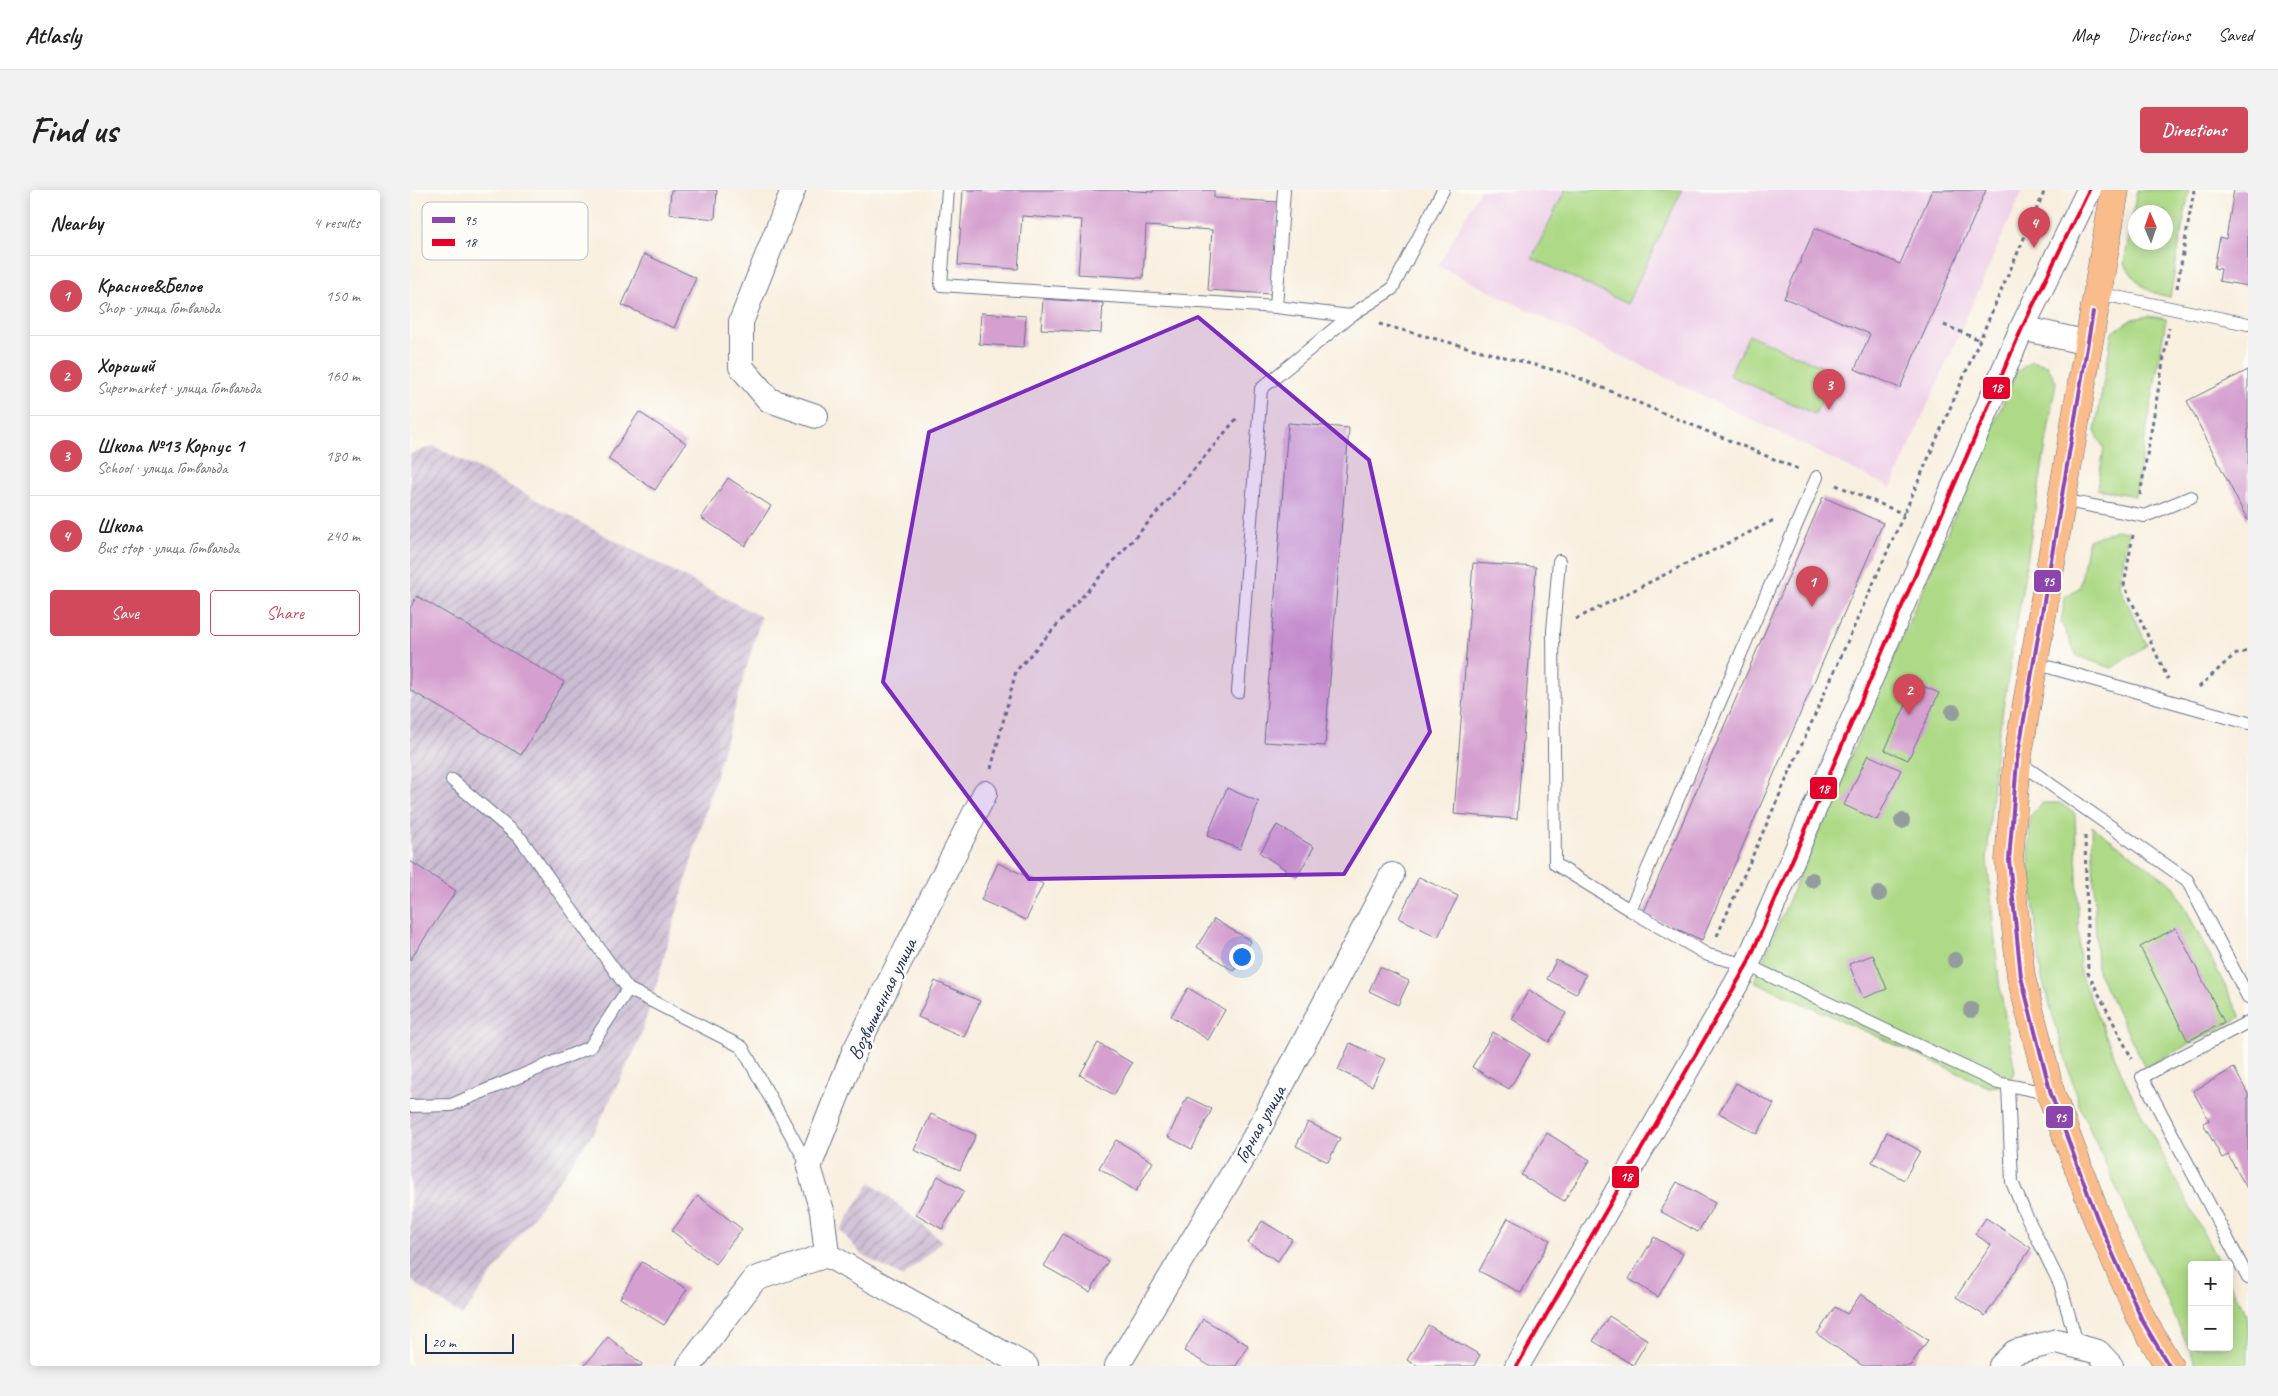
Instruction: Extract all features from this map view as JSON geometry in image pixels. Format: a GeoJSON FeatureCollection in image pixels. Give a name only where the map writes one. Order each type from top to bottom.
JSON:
{"type":"FeatureCollection","features":[{"type":"Feature","properties":{"kind":"main road"},"geometry":{"type":"LineString","coordinates":[[2115,190],[2017,761],[2010,860],[2021,977],[2051,1094],[2097,1218],[2142,1320],[2168,1366]]}},
{"type":"Feature","properties":{"kind":"street"},"geometry":{"type":"LineString","coordinates":[[793,190],[741,322],[741,367],[769,400],[816,416]]}},
{"type":"Feature","properties":{"kind":"street"},"geometry":{"type":"LineString","coordinates":[[1517,1366],[1747,965],[2022,328],[2089,190]]}},
{"type":"Feature","properties":{"kind":"street"},"geometry":{"type":"LineString","coordinates":[[2022,328],[2088,343]]}},
{"type":"Feature","properties":{"kind":"street","name":"Возвышенная улица"},"geometry":{"type":"LineString","coordinates":[[809,1167],[854,1052],[985,794]]}},
{"type":"Feature","properties":{"kind":"street","name":"Горная улица"},"geometry":{"type":"LineString","coordinates":[[1117,1366],[1252,1140],[1392,875]]}},
{"type":"Feature","properties":{"kind":"street"},"geometry":{"type":"LineString","coordinates":[[809,1167],[822,1211],[826,1255]]}},
{"type":"Feature","properties":{"kind":"street"},"geometry":{"type":"LineString","coordinates":[[689,1366],[755,1279],[826,1255],[1026,1366]]}},
{"type":"Feature","properties":{"kind":"street"},"geometry":{"type":"LineString","coordinates":[[2001,1366],[2015,1352],[2057,1341],[2098,1352],[2112,1366]]}},
{"type":"Feature","properties":{"kind":"lane"},"geometry":{"type":"LineString","coordinates":[[948,190],[942,284],[1276,307],[1350,316]]}},
{"type":"Feature","properties":{"kind":"lane"},"geometry":{"type":"LineString","coordinates":[[1276,307],[1284,190]]}},
{"type":"Feature","properties":{"kind":"lane"},"geometry":{"type":"LineString","coordinates":[[1238,692],[1261,390],[1350,316],[1392,289],[1444,190]]}},
{"type":"Feature","properties":{"kind":"lane"},"geometry":{"type":"LineString","coordinates":[[2097,293],[2248,324]]}},
{"type":"Feature","properties":{"kind":"lane"},"geometry":{"type":"LineString","coordinates":[[1630,910],[1817,477]]}},
{"type":"Feature","properties":{"kind":"lane"},"geometry":{"type":"LineString","coordinates":[[2061,500],[2144,516],[2191,497]]}},
{"type":"Feature","properties":{"kind":"lane"},"geometry":{"type":"LineString","coordinates":[[1559,561],[1554,631],[1555,864],[1708,955],[1747,965],[1998,1083],[2051,1094]]}},
{"type":"Feature","properties":{"kind":"lane"},"geometry":{"type":"LineString","coordinates":[[2034,663],[2248,723]]}},
{"type":"Feature","properties":{"kind":"lane"},"geometry":{"type":"LineString","coordinates":[[2017,761],[2187,880],[2248,997]]}},
{"type":"Feature","properties":{"kind":"lane"},"geometry":{"type":"LineString","coordinates":[[452,780],[521,839],[628,989],[742,1047],[809,1167]]}},
{"type":"Feature","properties":{"kind":"lane"},"geometry":{"type":"LineString","coordinates":[[410,1106],[451,1105],[590,1047],[628,989]]}},
{"type":"Feature","properties":{"kind":"lane"},"geometry":{"type":"LineString","coordinates":[[2248,1022],[2142,1078],[2248,1278]]}},
{"type":"Feature","properties":{"kind":"lane"},"geometry":{"type":"LineString","coordinates":[[2008,1085],[2012,1182],[2060,1284],[2078,1347]]}},
{"type":"Feature","properties":{"kind":"path"},"geometry":{"type":"LineString","coordinates":[[1708,955],[1904,514],[2045,190]]}},
{"type":"Feature","properties":{"kind":"path"},"geometry":{"type":"LineString","coordinates":[[2194,190],[2124,584],[2180,704],[2234,655],[2248,651]]}},
{"type":"Feature","properties":{"kind":"path"},"geometry":{"type":"LineString","coordinates":[[1350,316],[1569,374],[1904,514]]}},
{"type":"Feature","properties":{"kind":"path"},"geometry":{"type":"LineString","coordinates":[[1944,325],[1980,340]]}},
{"type":"Feature","properties":{"kind":"path"},"geometry":{"type":"LineString","coordinates":[[985,794],[1016,671],[1170,498],[1261,390]]}},
{"type":"Feature","properties":{"kind":"path"},"geometry":{"type":"LineString","coordinates":[[1554,631],[1728,542],[1804,506]]}},
{"type":"Feature","properties":{"kind":"path"},"geometry":{"type":"LineString","coordinates":[[2085,809],[2088,973],[2142,1078]]}},
{"type":"Feature","properties":{"kind":"highlighted area"},"geometry":{"type":"Polygon","coordinates":[[[1198,317],[1369,460],[1430,732],[1344,874],[1029,879],[883,682],[929,432],[1198,317]]]}},
{"type":"Feature","properties":{"kind":"shaded area"},"geometry":{"type":"Polygon","coordinates":[[[1480,190],[2023,190],[1891,488],[1438,266],[1480,190]]]}},
{"type":"Feature","properties":{"kind":"shaded area"},"geometry":{"type":"Polygon","coordinates":[[[434,446],[761,617],[638,1043],[596,1129],[462,1316],[410,1280],[410,454],[434,446]]]}},
{"type":"Feature","properties":{"kind":"shaded area"},"geometry":{"type":"Polygon","coordinates":[[[871,1182],[942,1241],[903,1277],[862,1255],[840,1230],[871,1182]]]}},
{"type":"Feature","properties":{"kind":"green space"},"geometry":{"type":"Polygon","coordinates":[[[1565,190],[1682,190],[1627,304],[1532,258],[1565,190]]]}},
{"type":"Feature","properties":{"kind":"green space"},"geometry":{"type":"Polygon","coordinates":[[[2137,190],[2189,190],[2170,297],[2148,290],[2124,264],[2128,241],[2128,250],[2173,250],[2173,205],[2134,205],[2137,190]]]}},
{"type":"Feature","properties":{"kind":"green space"},"geometry":{"type":"Polygon","coordinates":[[[2149,316],[2166,319],[2135,496],[2097,489],[2104,449],[2095,431],[2112,333],[2132,319],[2149,316]]]}},
{"type":"Feature","properties":{"kind":"green space"},"geometry":{"type":"Polygon","coordinates":[[[1749,335],[1835,372],[1815,414],[1729,375],[1749,335]]]}},
{"type":"Feature","properties":{"kind":"green space"},"geometry":{"type":"Polygon","coordinates":[[[2031,361],[2047,365],[2056,382],[1995,758],[1987,859],[1999,982],[2015,1072],[2004,1083],[1989,1087],[1754,981],[2016,373],[2031,361]]]}},
{"type":"Feature","properties":{"kind":"green space"},"geometry":{"type":"Polygon","coordinates":[[[2116,530],[2128,532],[2119,585],[2147,645],[2112,668],[2077,656],[2061,622],[2065,597],[2080,587],[2088,540],[2116,530]]]}},
{"type":"Feature","properties":{"kind":"green space"},"geometry":{"type":"Polygon","coordinates":[[[2042,803],[2060,803],[2075,814],[2080,974],[2128,1088],[2218,1261],[2188,1261],[2188,1346],[2079,1105],[2041,975],[2029,861],[2030,816],[2042,803]]]}},
{"type":"Feature","properties":{"kind":"green space"},"geometry":{"type":"Polygon","coordinates":[[[2092,826],[2174,886],[2241,1017],[2145,1067],[2097,971],[2092,826]]]}},
{"type":"Feature","properties":{"kind":"green space"},"geometry":{"type":"Polygon","coordinates":[[[2233,1290],[2248,1318],[2248,1366],[2197,1366],[2190,1351],[2233,1351],[2233,1290]]]}},
{"type":"Feature","properties":{"kind":"building"},"geometry":{"type":"Polygon","coordinates":[[[671,190],[717,190],[715,219],[669,214],[671,190]]]}},
{"type":"Feature","properties":{"kind":"building"},"geometry":{"type":"Polygon","coordinates":[[[963,190],[1119,190],[1153,192],[1153,190],[1214,190],[1214,198],[1278,202],[1271,294],[1208,290],[1212,230],[1146,226],[1143,278],[1078,274],[1082,220],[1022,216],[1018,269],[958,265],[963,190]]]}},
{"type":"Feature","properties":{"kind":"building"},"geometry":{"type":"Polygon","coordinates":[[[1932,190],[1986,190],[1900,388],[1855,369],[1870,334],[1784,298],[1815,228],[1900,264],[1932,190]]]}},
{"type":"Feature","properties":{"kind":"building"},"geometry":{"type":"Polygon","coordinates":[[[2234,190],[2248,190],[2248,286],[2219,281],[2221,269],[2214,268],[2220,237],[2226,239],[2234,190]]]}},
{"type":"Feature","properties":{"kind":"building"},"geometry":{"type":"Polygon","coordinates":[[[644,254],[696,278],[674,328],[622,305],[644,254]]]}},
{"type":"Feature","properties":{"kind":"building"},"geometry":{"type":"Polygon","coordinates":[[[1043,299],[1103,303],[1101,333],[1041,329],[1043,299]]]}},
{"type":"Feature","properties":{"kind":"building"},"geometry":{"type":"Polygon","coordinates":[[[981,313],[1026,316],[1024,347],[979,344],[981,313]]]}},
{"type":"Feature","properties":{"kind":"building"},"geometry":{"type":"Polygon","coordinates":[[[2248,370],[2248,521],[2187,401],[2248,370]]]}},
{"type":"Feature","properties":{"kind":"building"},"geometry":{"type":"Polygon","coordinates":[[[639,412],[686,443],[655,490],[608,459],[639,412]]]}},
{"type":"Feature","properties":{"kind":"building"},"geometry":{"type":"Polygon","coordinates":[[[1288,423],[1349,428],[1325,746],[1264,742],[1288,423]]]}},
{"type":"Feature","properties":{"kind":"building"},"geometry":{"type":"Polygon","coordinates":[[[728,478],[771,506],[745,546],[701,518],[728,478]]]}},
{"type":"Feature","properties":{"kind":"building"},"geometry":{"type":"Polygon","coordinates":[[[1823,497],[1883,523],[1702,940],[1643,914],[1823,497]]]}},
{"type":"Feature","properties":{"kind":"building"},"geometry":{"type":"Polygon","coordinates":[[[1473,563],[1536,567],[1517,819],[1454,814],[1473,563]]]}},
{"type":"Feature","properties":{"kind":"building"},"geometry":{"type":"Polygon","coordinates":[[[417,596],[564,682],[521,755],[410,690],[410,608],[417,596]]]}},
{"type":"Feature","properties":{"kind":"building"},"geometry":{"type":"Polygon","coordinates":[[[1916,683],[1939,693],[1908,760],[1885,750],[1916,683]]]}},
{"type":"Feature","properties":{"kind":"building"},"geometry":{"type":"Polygon","coordinates":[[[1868,755],[1901,770],[1877,820],[1844,805],[1868,755]]]}},
{"type":"Feature","properties":{"kind":"building"},"geometry":{"type":"Polygon","coordinates":[[[1227,788],[1259,802],[1240,849],[1207,836],[1227,788]]]}},
{"type":"Feature","properties":{"kind":"building"},"geometry":{"type":"Polygon","coordinates":[[[1277,825],[1314,847],[1297,877],[1260,853],[1277,825]]]}},
{"type":"Feature","properties":{"kind":"building"},"geometry":{"type":"Polygon","coordinates":[[[410,861],[456,891],[410,960],[410,861]]]}},
{"type":"Feature","properties":{"kind":"building"},"geometry":{"type":"Polygon","coordinates":[[[998,863],[1043,884],[1026,920],[981,900],[998,863]]]}},
{"type":"Feature","properties":{"kind":"building"},"geometry":{"type":"Polygon","coordinates":[[[1419,877],[1458,896],[1438,937],[1399,918],[1419,877]]]}},
{"type":"Feature","properties":{"kind":"building"},"geometry":{"type":"Polygon","coordinates":[[[1214,919],[1251,941],[1234,971],[1197,947],[1214,919]]]}},
{"type":"Feature","properties":{"kind":"building"},"geometry":{"type":"Polygon","coordinates":[[[2176,928],[2224,1022],[2188,1041],[2140,947],[2176,928]]]}},
{"type":"Feature","properties":{"kind":"building"},"geometry":{"type":"Polygon","coordinates":[[[1873,955],[1887,989],[1863,998],[1849,964],[1873,955]]]}},
{"type":"Feature","properties":{"kind":"building"},"geometry":{"type":"Polygon","coordinates":[[[1556,960],[1586,975],[1576,994],[1547,979],[1556,960]]]}},
{"type":"Feature","properties":{"kind":"building"},"geometry":{"type":"Polygon","coordinates":[[[1380,967],[1409,981],[1398,1005],[1369,991],[1380,967]]]}},
{"type":"Feature","properties":{"kind":"building"},"geometry":{"type":"Polygon","coordinates":[[[935,981],[980,1001],[964,1037],[918,1017],[935,981]]]}},
{"type":"Feature","properties":{"kind":"building"},"geometry":{"type":"Polygon","coordinates":[[[1188,988],[1225,1010],[1208,1040],[1171,1016],[1188,988]]]}},
{"type":"Feature","properties":{"kind":"building"},"geometry":{"type":"Polygon","coordinates":[[[1529,990],[1566,1013],[1549,1042],[1512,1019],[1529,990]]]}},
{"type":"Feature","properties":{"kind":"building"},"geometry":{"type":"Polygon","coordinates":[[[1493,1032],[1530,1054],[1509,1089],[1472,1067],[1493,1032]]]}},
{"type":"Feature","properties":{"kind":"building"},"geometry":{"type":"Polygon","coordinates":[[[1098,1043],[1132,1063],[1114,1095],[1080,1075],[1098,1043]]]}},
{"type":"Feature","properties":{"kind":"building"},"geometry":{"type":"Polygon","coordinates":[[[1350,1043],[1385,1059],[1372,1086],[1338,1070],[1350,1043]]]}},
{"type":"Feature","properties":{"kind":"building"},"geometry":{"type":"Polygon","coordinates":[[[2234,1068],[2248,1094],[2248,1190],[2228,1155],[2222,1158],[2203,1123],[2209,1120],[2193,1091],[2234,1068]]]}},
{"type":"Feature","properties":{"kind":"building"},"geometry":{"type":"Polygon","coordinates":[[[1736,1083],[1774,1104],[1757,1134],[1719,1113],[1736,1083]]]}},
{"type":"Feature","properties":{"kind":"building"},"geometry":{"type":"Polygon","coordinates":[[[1187,1097],[1212,1109],[1192,1149],[1168,1137],[1187,1097]]]}},
{"type":"Feature","properties":{"kind":"building"},"geometry":{"type":"Polygon","coordinates":[[[931,1114],[976,1135],[960,1170],[914,1150],[931,1114]]]}},
{"type":"Feature","properties":{"kind":"building"},"geometry":{"type":"Polygon","coordinates":[[[1308,1122],[1340,1138],[1328,1162],[1296,1146],[1308,1122]]]}},
{"type":"Feature","properties":{"kind":"building"},"geometry":{"type":"Polygon","coordinates":[[[1887,1132],[1920,1151],[1904,1180],[1872,1162],[1887,1132]]]}},
{"type":"Feature","properties":{"kind":"building"},"geometry":{"type":"Polygon","coordinates":[[[1547,1133],[1590,1160],[1564,1201],[1521,1175],[1547,1133]]]}},
{"type":"Feature","properties":{"kind":"building"},"geometry":{"type":"Polygon","coordinates":[[[1116,1140],[1153,1162],[1136,1191],[1099,1168],[1116,1140]]]}},
{"type":"Feature","properties":{"kind":"building"},"geometry":{"type":"Polygon","coordinates":[[[938,1176],[964,1191],[942,1229],[916,1214],[938,1176]]]}},
{"type":"Feature","properties":{"kind":"building"},"geometry":{"type":"Polygon","coordinates":[[[1677,1182],[1715,1203],[1698,1232],[1660,1211],[1677,1182]]]}},
{"type":"Feature","properties":{"kind":"building"},"geometry":{"type":"Polygon","coordinates":[[[698,1196],[742,1229],[715,1264],[672,1231],[698,1196]]]}},
{"type":"Feature","properties":{"kind":"building"},"geometry":{"type":"Polygon","coordinates":[[[1508,1218],[1550,1240],[1521,1293],[1479,1271],[1508,1218]]]}},
{"type":"Feature","properties":{"kind":"building"},"geometry":{"type":"Polygon","coordinates":[[[1986,1218],[2031,1248],[1985,1316],[1956,1297],[1991,1245],[1975,1234],[1986,1218]]]}},
{"type":"Feature","properties":{"kind":"building"},"geometry":{"type":"Polygon","coordinates":[[[1262,1221],[1292,1239],[1278,1261],[1248,1243],[1262,1221]]]}},
{"type":"Feature","properties":{"kind":"building"},"geometry":{"type":"Polygon","coordinates":[[[1063,1234],[1108,1261],[1090,1292],[1044,1266],[1063,1234]]]}},
{"type":"Feature","properties":{"kind":"building"},"geometry":{"type":"Polygon","coordinates":[[[1654,1237],[1683,1254],[1658,1297],[1629,1279],[1654,1237]]]}},
{"type":"Feature","properties":{"kind":"building"},"geometry":{"type":"Polygon","coordinates":[[[642,1262],[687,1289],[664,1325],[620,1298],[642,1262]]]}},
{"type":"Feature","properties":{"kind":"building"},"geometry":{"type":"Polygon","coordinates":[[[1861,1294],[1928,1340],[1910,1366],[1863,1366],[1817,1334],[1835,1307],[1847,1314],[1861,1294]]]}},
{"type":"Feature","properties":{"kind":"building"},"geometry":{"type":"Polygon","coordinates":[[[1609,1316],[1648,1340],[1633,1365],[1593,1341],[1609,1316]]]}},
{"type":"Feature","properties":{"kind":"building"},"geometry":{"type":"Polygon","coordinates":[[[1203,1319],[1248,1345],[1236,1366],[1210,1366],[1184,1351],[1203,1319]]]}},
{"type":"Feature","properties":{"kind":"building"},"geometry":{"type":"Polygon","coordinates":[[[1428,1325],[1480,1355],[1474,1366],[1418,1366],[1407,1360],[1428,1325]]]}},
{"type":"Feature","properties":{"kind":"building"},"geometry":{"type":"Polygon","coordinates":[[[608,1337],[642,1364],[641,1366],[584,1366],[608,1337]]]}},
{"type":"Feature","properties":{"kind":"transit line","name":"18"},"geometry":{"type":"LineString","coordinates":[[1517,1366],[1747,965],[2022,328],[2089,190]]}},
{"type":"Feature","properties":{"kind":"transit line","name":"95"},"geometry":{"type":"LineString","coordinates":[[2093,312],[2017,761],[2009,860],[2021,977],[2051,1094],[2097,1218],[2142,1320],[2169,1366]]}},
{"type":"Feature","properties":{"kind":"place","name":"Школа"},"geometry":{"type":"Point","coordinates":[2034,248]}},
{"type":"Feature","properties":{"kind":"place","name":"Школа №13 Корпус 1"},"geometry":{"type":"Point","coordinates":[1829,410]}},
{"type":"Feature","properties":{"kind":"place","name":"Красное&Белое"},"geometry":{"type":"Point","coordinates":[1812,607]}},
{"type":"Feature","properties":{"kind":"place","name":"Хороший"},"geometry":{"type":"Point","coordinates":[1909,715]}}]}
